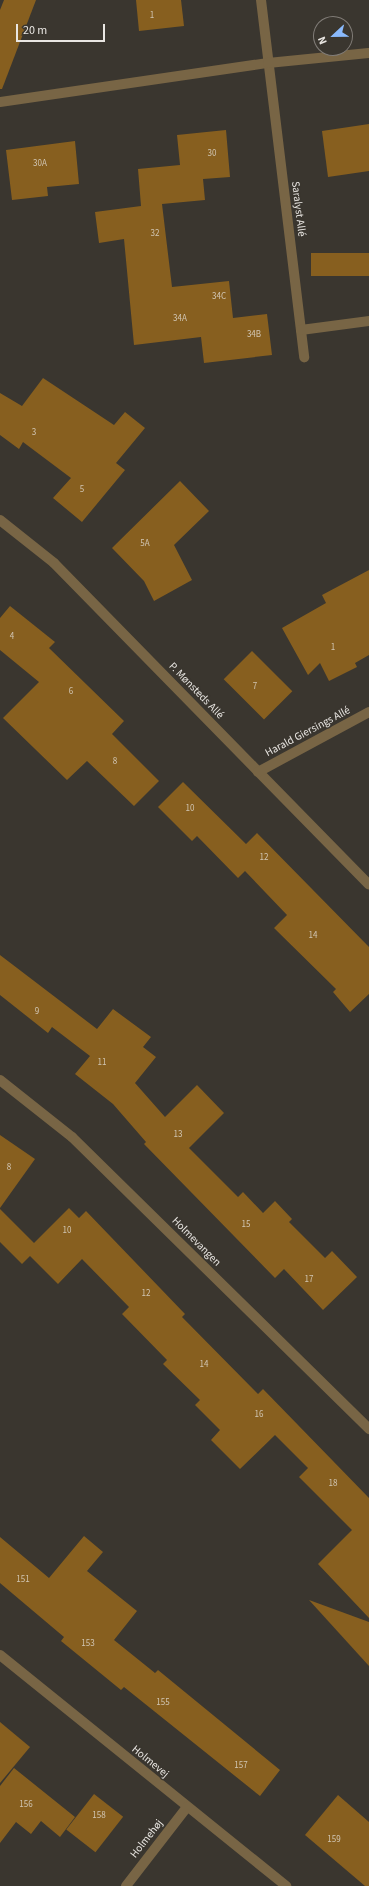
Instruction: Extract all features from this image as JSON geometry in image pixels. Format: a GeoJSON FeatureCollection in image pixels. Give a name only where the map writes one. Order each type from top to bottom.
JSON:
{"type":"FeatureCollection","features":[{"type":"Feature","properties":{"kind":"street","name":"Saralyst Allé"},"geometry":{"type":"LineString","coordinates":[[261,0],[304,358]]}},
{"type":"Feature","properties":{"kind":"street"},"geometry":{"type":"LineString","coordinates":[[0,102],[268,63],[369,53]]}},
{"type":"Feature","properties":{"kind":"street"},"geometry":{"type":"LineString","coordinates":[[301,330],[369,321]]}},
{"type":"Feature","properties":{"kind":"street","name":"P. Mønsteds Allé"},"geometry":{"type":"LineString","coordinates":[[0,520],[54,563],[369,885]]}},
{"type":"Feature","properties":{"kind":"street","name":"Harald Giersings Allé"},"geometry":{"type":"LineString","coordinates":[[258,772],[369,712]]}},
{"type":"Feature","properties":{"kind":"street","name":"Holmevangen"},"geometry":{"type":"LineString","coordinates":[[0,1080],[72,1137],[369,1429]]}},
{"type":"Feature","properties":{"kind":"street","name":"Holmevej"},"geometry":{"type":"LineString","coordinates":[[0,1655],[286,1886]]}},
{"type":"Feature","properties":{"kind":"street","name":"Holmehøj"},"geometry":{"type":"LineString","coordinates":[[126,1886],[187,1807]]}},
{"type":"Feature","properties":{"kind":"building"},"geometry":{"type":"Polygon","coordinates":[[[4,0],[36,0],[2,89],[0,89],[0,10],[4,0]]]}},
{"type":"Feature","properties":{"kind":"building"},"geometry":{"type":"Polygon","coordinates":[[[136,0],[181,0],[184,26],[139,31],[136,0]]]}},
{"type":"Feature","properties":{"kind":"building"},"geometry":{"type":"Polygon","coordinates":[[[369,124],[369,171],[328,177],[322,131],[369,124]]]}},
{"type":"Feature","properties":{"kind":"building"},"geometry":{"type":"Polygon","coordinates":[[[226,130],[230,177],[203,179],[205,200],[162,204],[172,287],[229,281],[233,318],[267,314],[272,355],[204,363],[201,337],[134,345],[124,239],[99,243],[95,212],[141,206],[138,169],[180,165],[177,135],[226,130]]]}},
{"type":"Feature","properties":{"kind":"building"},"geometry":{"type":"Polygon","coordinates":[[[75,141],[79,184],[47,187],[48,196],[12,200],[6,150],[75,141]]]}},
{"type":"Feature","properties":{"kind":"building"},"geometry":{"type":"Polygon","coordinates":[[[311,253],[369,253],[369,276],[311,276],[311,253]]]}},
{"type":"Feature","properties":{"kind":"building"},"geometry":{"type":"Polygon","coordinates":[[[43,378],[114,425],[125,412],[145,428],[116,463],[125,470],[82,522],[53,498],[71,478],[23,442],[19,449],[0,435],[0,393],[22,406],[43,378]]]}},
{"type":"Feature","properties":{"kind":"building"},"geometry":{"type":"Polygon","coordinates":[[[180,481],[209,511],[174,545],[192,580],[154,601],[144,581],[112,548],[180,481]]]}},
{"type":"Feature","properties":{"kind":"building"},"geometry":{"type":"Polygon","coordinates":[[[369,570],[369,655],[355,663],[357,667],[329,681],[320,663],[308,675],[282,628],[326,603],[322,595],[369,570]]]}},
{"type":"Feature","properties":{"kind":"building"},"geometry":{"type":"Polygon","coordinates":[[[10,606],[55,642],[49,648],[124,721],[112,734],[159,781],[134,806],[87,761],[67,780],[3,718],[39,682],[0,650],[0,618],[10,606]]]}},
{"type":"Feature","properties":{"kind":"building"},"geometry":{"type":"Polygon","coordinates":[[[252,651],[292,691],[264,720],[224,679],[252,651]]]}},
{"type":"Feature","properties":{"kind":"building"},"geometry":{"type":"Polygon","coordinates":[[[183,782],[246,844],[257,833],[369,947],[369,994],[350,1012],[333,992],[336,989],[274,928],[287,915],[245,871],[238,878],[197,836],[192,841],[158,807],[183,782]]]}},
{"type":"Feature","properties":{"kind":"building"},"geometry":{"type":"Polygon","coordinates":[[[0,955],[97,1029],[113,1009],[151,1037],[143,1047],[156,1057],[135,1083],[165,1117],[197,1085],[224,1113],[189,1148],[238,1197],[243,1192],[263,1213],[275,1201],[292,1219],[289,1222],[325,1258],[332,1251],[357,1277],[323,1310],[284,1269],[275,1278],[144,1144],[146,1142],[113,1104],[75,1074],[90,1056],[52,1027],[48,1033],[0,995],[0,955]]]}},
{"type":"Feature","properties":{"kind":"building"},"geometry":{"type":"Polygon","coordinates":[[[0,1135],[35,1159],[0,1208],[0,1135]]]}},
{"type":"Feature","properties":{"kind":"building"},"geometry":{"type":"Polygon","coordinates":[[[69,1208],[79,1218],[86,1211],[185,1314],[182,1317],[258,1394],[263,1389],[369,1498],[369,1618],[318,1564],[352,1530],[299,1477],[308,1468],[275,1435],[240,1469],[211,1440],[220,1430],[195,1405],[200,1400],[163,1364],[167,1360],[122,1314],[129,1307],[82,1259],[58,1284],[30,1256],[22,1264],[0,1242],[0,1209],[34,1243],[69,1208]]]}},
{"type":"Feature","properties":{"kind":"building"},"geometry":{"type":"Polygon","coordinates":[[[84,1536],[103,1552],[87,1571],[137,1611],[114,1640],[155,1673],[158,1670],[280,1770],[260,1796],[124,1687],[121,1690],[61,1641],[64,1637],[0,1583],[0,1537],[49,1578],[84,1536]]]}},
{"type":"Feature","properties":{"kind":"building"},"geometry":{"type":"Polygon","coordinates":[[[309,1600],[369,1622],[369,1666],[309,1600]]]}},
{"type":"Feature","properties":{"kind":"building"},"geometry":{"type":"Polygon","coordinates":[[[0,1722],[30,1747],[0,1783],[0,1722]]]}},
{"type":"Feature","properties":{"kind":"building"},"geometry":{"type":"Polygon","coordinates":[[[14,1768],[75,1817],[60,1837],[41,1821],[31,1834],[16,1822],[0,1843],[0,1786],[14,1768]]]}},
{"type":"Feature","properties":{"kind":"building"},"geometry":{"type":"Polygon","coordinates":[[[94,1794],[123,1817],[95,1852],[66,1829],[94,1794]]]}},
{"type":"Feature","properties":{"kind":"building"},"geometry":{"type":"Polygon","coordinates":[[[338,1795],[369,1822],[369,1886],[365,1886],[305,1835],[338,1795]]]}}]}
